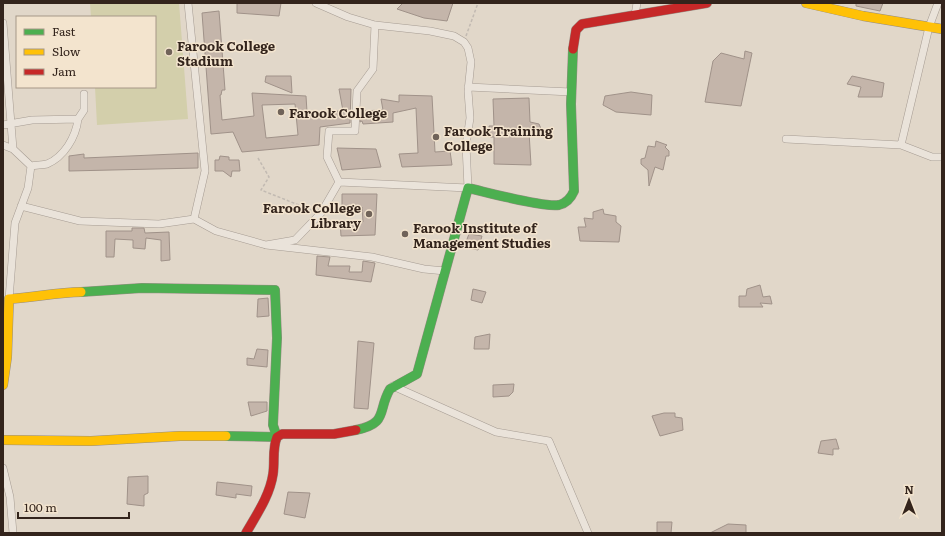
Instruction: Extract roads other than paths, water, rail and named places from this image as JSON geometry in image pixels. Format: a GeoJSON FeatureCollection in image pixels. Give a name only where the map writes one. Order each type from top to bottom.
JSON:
{"type":"FeatureCollection","features":[{"type":"Feature","properties":{"kind":"main road"},"geometry":{"type":"LineString","coordinates":[[3,440],[91,440],[180,436],[276,437],[282,434],[326,434],[353,430],[372,425],[382,416],[388,393],[393,386],[410,380],[417,374],[468,188],[552,206],[566,204],[572,198],[574,191],[571,92],[572,60],[576,30],[582,24],[592,21],[707,3]]}},
{"type":"Feature","properties":{"kind":"main road"},"geometry":{"type":"LineString","coordinates":[[806,3],[863,16],[942,29]]}},
{"type":"Feature","properties":{"kind":"main road"},"geometry":{"type":"LineString","coordinates":[[3,385],[7,356],[9,299],[26,298],[57,292],[275,290],[277,338],[273,425],[276,437],[274,444],[273,474],[270,488],[246,533]]}},
{"type":"Feature","properties":{"kind":"street"},"geometry":{"type":"LineString","coordinates":[[188,3],[205,171],[194,219]]}},
{"type":"Feature","properties":{"kind":"street"},"geometry":{"type":"LineString","coordinates":[[316,3],[341,14],[375,25],[430,31],[454,36],[464,42],[468,48],[471,62],[468,88],[470,118],[466,145],[468,188],[338,182]]}},
{"type":"Feature","properties":{"kind":"street"},"geometry":{"type":"LineString","coordinates":[[635,14],[637,3]]}},
{"type":"Feature","properties":{"kind":"street"},"geometry":{"type":"LineString","coordinates":[[901,145],[929,27],[938,3]]}},
{"type":"Feature","properties":{"kind":"street"},"geometry":{"type":"LineString","coordinates":[[3,23],[5,70],[13,149]]}},
{"type":"Feature","properties":{"kind":"street"},"geometry":{"type":"LineString","coordinates":[[338,182],[328,157],[329,132],[356,132],[357,91],[373,69],[375,25]]}},
{"type":"Feature","properties":{"kind":"street"},"geometry":{"type":"LineString","coordinates":[[468,88],[571,92]]}},
{"type":"Feature","properties":{"kind":"street"},"geometry":{"type":"LineString","coordinates":[[31,166],[47,164],[67,149],[77,126],[78,119],[84,110],[84,94]]}},
{"type":"Feature","properties":{"kind":"street"},"geometry":{"type":"LineString","coordinates":[[3,125],[32,120],[78,119]]}},
{"type":"Feature","properties":{"kind":"street"},"geometry":{"type":"LineString","coordinates":[[786,139],[901,145],[932,157],[942,156]]}},
{"type":"Feature","properties":{"kind":"street"},"geometry":{"type":"LineString","coordinates":[[3,146],[13,149],[31,166]]}},
{"type":"Feature","properties":{"kind":"street"},"geometry":{"type":"LineString","coordinates":[[9,299],[16,223],[28,188],[31,166]]}},
{"type":"Feature","properties":{"kind":"street"},"geometry":{"type":"LineString","coordinates":[[266,245],[295,240],[321,213],[338,182]]}},
{"type":"Feature","properties":{"kind":"street"},"geometry":{"type":"LineString","coordinates":[[21,206],[80,220],[159,224],[194,219],[216,231],[266,245],[372,257],[424,269],[445,271]]}},
{"type":"Feature","properties":{"kind":"street"},"geometry":{"type":"LineString","coordinates":[[393,386],[496,432],[549,441],[588,533]]}},
{"type":"Feature","properties":{"kind":"street"},"geometry":{"type":"LineString","coordinates":[[3,468],[10,497],[13,533]]}},
{"type":"Feature","properties":{"kind":"place","name":"Farook College Stadium"},"geometry":{"type":"Point","coordinates":[169,52]}},
{"type":"Feature","properties":{"kind":"place","name":"Farook College"},"geometry":{"type":"Point","coordinates":[281,112]}},
{"type":"Feature","properties":{"kind":"place","name":"Farook Training College"},"geometry":{"type":"Point","coordinates":[436,137]}},
{"type":"Feature","properties":{"kind":"place","name":"Farook College Library"},"geometry":{"type":"Point","coordinates":[369,214]}},
{"type":"Feature","properties":{"kind":"place","name":"Farook Institute of Management Studies"},"geometry":{"type":"Point","coordinates":[405,234]}}]}
